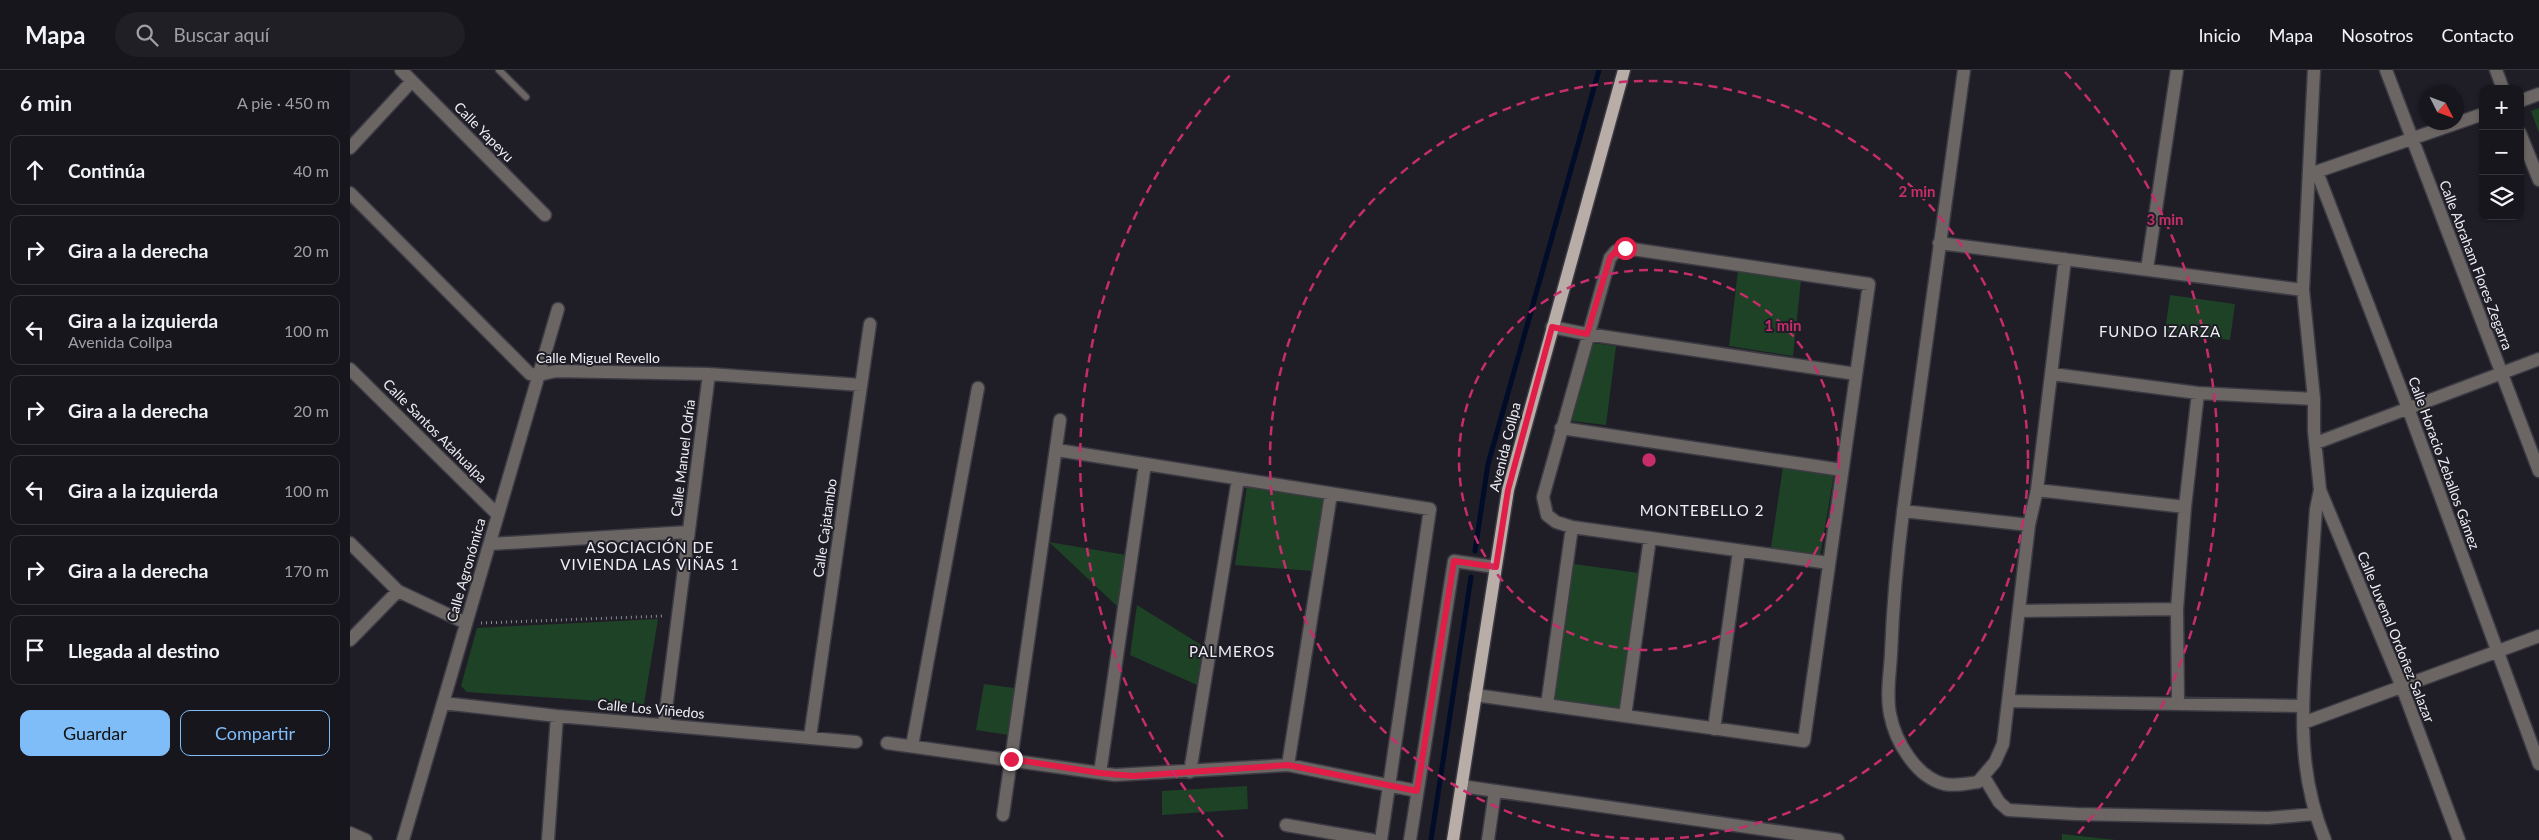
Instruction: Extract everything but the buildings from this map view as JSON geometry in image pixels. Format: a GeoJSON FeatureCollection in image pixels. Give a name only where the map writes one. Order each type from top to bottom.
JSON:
{"type":"FeatureCollection","features":[{"type":"Feature","properties":{"kind":"main road","name":"Avenida Collpa"},"geometry":{"type":"LineString","coordinates":[[1453,840],[1508,490],[1624,70]]}},
{"type":"Feature","properties":{"kind":"street","name":"Calle Yapeyu"},"geometry":{"type":"LineString","coordinates":[[401,70],[545,215]]}},
{"type":"Feature","properties":{"kind":"street"},"geometry":{"type":"LineString","coordinates":[[1964,70],[1903,511],[1888,686],[1890,716],[1894,730],[1909,757],[1933,779],[1942,783],[1960,785],[1978,782],[1995,762],[2003,744],[2029,525],[2037,490],[2065,259]]}},
{"type":"Feature","properties":{"kind":"street"},"geometry":{"type":"LineString","coordinates":[[2146,269],[2177,70]]}},
{"type":"Feature","properties":{"kind":"street","name":"Calle Juvenal Ordoñez Salazar"},"geometry":{"type":"LineString","coordinates":[[2314,70],[2312,174],[2303,290],[2314,399],[2314,431],[2320,490],[2402,687],[2459,840]]}},
{"type":"Feature","properties":{"kind":"street","name":"Calle Abraham Flores Zegarra"},"geometry":{"type":"LineString","coordinates":[[2386,70],[2539,471]]}},
{"type":"Feature","properties":{"kind":"street"},"geometry":{"type":"LineString","coordinates":[[2496,70],[2502,85]]}},
{"type":"Feature","properties":{"kind":"street"},"geometry":{"type":"LineString","coordinates":[[350,148],[412,81]]}},
{"type":"Feature","properties":{"kind":"street"},"geometry":{"type":"LineString","coordinates":[[2524,100],[2539,94]]}},
{"type":"Feature","properties":{"kind":"street"},"geometry":{"type":"LineString","coordinates":[[2312,174],[2479,115]]}},
{"type":"Feature","properties":{"kind":"street"},"geometry":{"type":"LineString","coordinates":[[2524,142],[2539,180]]}},
{"type":"Feature","properties":{"kind":"street","name":"Calle Horacio Zeballos Gámez"},"geometry":{"type":"LineString","coordinates":[[2312,174],[2408,408],[2539,764]]}},
{"type":"Feature","properties":{"kind":"street","name":"Calle Miguel Revello"},"geometry":{"type":"LineString","coordinates":[[350,193],[530,374],[539,375],[556,372],[708,374],[861,385]]}},
{"type":"Feature","properties":{"kind":"street"},"geometry":{"type":"LineString","coordinates":[[1939,243],[2303,290]]}},
{"type":"Feature","properties":{"kind":"street"},"geometry":{"type":"LineString","coordinates":[[1475,695],[1804,741],[1869,284],[1625,248],[1616,251],[1610,258],[1587,334],[1543,497],[1547,515],[1556,522],[1572,527],[1829,563]]}},
{"type":"Feature","properties":{"kind":"street","name":"Calle Agronómica"},"geometry":{"type":"LineString","coordinates":[[403,840],[558,309]]}},
{"type":"Feature","properties":{"kind":"street","name":"Calle Cajatambo"},"geometry":{"type":"LineString","coordinates":[[810,736],[870,324]]}},
{"type":"Feature","properties":{"kind":"street"},"geometry":{"type":"LineString","coordinates":[[1552,327],[1587,334],[1856,374]]}},
{"type":"Feature","properties":{"kind":"street"},"geometry":{"type":"LineString","coordinates":[[2316,443],[2539,359]]}},
{"type":"Feature","properties":{"kind":"street","name":"Calle Santos Atahualpa"},"geometry":{"type":"LineString","coordinates":[[350,368],[498,515]]}},
{"type":"Feature","properties":{"kind":"street","name":"Calle Manuel Odría"},"geometry":{"type":"LineString","coordinates":[[664,725],[708,374]]}},
{"type":"Feature","properties":{"kind":"street"},"geometry":{"type":"LineString","coordinates":[[2052,374],[2198,393],[2314,399]]}},
{"type":"Feature","properties":{"kind":"street"},"geometry":{"type":"LineString","coordinates":[[912,746],[978,388]]}},
{"type":"Feature","properties":{"kind":"street"},"geometry":{"type":"LineString","coordinates":[[2178,704],[2177,609],[2185,507],[2198,393]]}},
{"type":"Feature","properties":{"kind":"street"},"geometry":{"type":"LineString","coordinates":[[1003,815],[1060,420]]}},
{"type":"Feature","properties":{"kind":"street"},"geometry":{"type":"LineString","coordinates":[[1562,428],[1842,470]]}},
{"type":"Feature","properties":{"kind":"street"},"geometry":{"type":"LineString","coordinates":[[1056,450],[1430,509],[1381,840]]}},
{"type":"Feature","properties":{"kind":"street"},"geometry":{"type":"LineString","coordinates":[[1100,773],[1145,464]]}},
{"type":"Feature","properties":{"kind":"street"},"geometry":{"type":"LineString","coordinates":[[1190,772],[1238,479]]}},
{"type":"Feature","properties":{"kind":"street"},"geometry":{"type":"LineString","coordinates":[[2037,490],[2185,507]]}},
{"type":"Feature","properties":{"kind":"street"},"geometry":{"type":"LineString","coordinates":[[2320,490],[2316,509],[2303,723],[2305,771],[2314,814],[2325,840]]}},
{"type":"Feature","properties":{"kind":"street"},"geometry":{"type":"LineString","coordinates":[[1288,765],[1331,494]]}},
{"type":"Feature","properties":{"kind":"street"},"geometry":{"type":"LineString","coordinates":[[1903,511],[2029,525]]}},
{"type":"Feature","properties":{"kind":"street"},"geometry":{"type":"LineString","coordinates":[[1547,705],[1572,527]]}},
{"type":"Feature","properties":{"kind":"street"},"geometry":{"type":"LineString","coordinates":[[490,544],[688,532]]}},
{"type":"Feature","properties":{"kind":"street"},"geometry":{"type":"LineString","coordinates":[[1625,716],[1650,538]]}},
{"type":"Feature","properties":{"kind":"street"},"geometry":{"type":"LineString","coordinates":[[350,543],[398,592],[466,623]]}},
{"type":"Feature","properties":{"kind":"street"},"geometry":{"type":"LineString","coordinates":[[1714,729],[1739,551]]}},
{"type":"Feature","properties":{"kind":"street"},"geometry":{"type":"LineString","coordinates":[[1410,840],[1454,561],[1496,567]]}},
{"type":"Feature","properties":{"kind":"street"},"geometry":{"type":"LineString","coordinates":[[350,640],[398,592]]}},
{"type":"Feature","properties":{"kind":"street"},"geometry":{"type":"LineString","coordinates":[[2020,611],[2177,609]]}},
{"type":"Feature","properties":{"kind":"street"},"geometry":{"type":"LineString","coordinates":[[2303,723],[2539,636]]}},
{"type":"Feature","properties":{"kind":"street"},"geometry":{"type":"LineString","coordinates":[[2008,701],[2303,706]]}},
{"type":"Feature","properties":{"kind":"street","name":"Calle Los Viñedos"},"geometry":{"type":"LineString","coordinates":[[443,703],[557,716],[810,736],[856,742]]}},
{"type":"Feature","properties":{"kind":"street"},"geometry":{"type":"LineString","coordinates":[[548,840],[557,716]]}},
{"type":"Feature","properties":{"kind":"street"},"geometry":{"type":"LineString","coordinates":[[887,743],[1133,776],[1288,765],[1417,791]]}},
{"type":"Feature","properties":{"kind":"street"},"geometry":{"type":"LineString","coordinates":[[1984,777],[1999,802],[2008,810],[2076,814],[2268,818],[2314,814]]}},
{"type":"Feature","properties":{"kind":"street"},"geometry":{"type":"LineString","coordinates":[[1461,786],[1838,840]]}},
{"type":"Feature","properties":{"kind":"street"},"geometry":{"type":"LineString","coordinates":[[1488,840],[1494,791]]}},
{"type":"Feature","properties":{"kind":"street"},"geometry":{"type":"LineString","coordinates":[[1286,825],[1372,840]]}},
{"type":"Feature","properties":{"kind":"street"},"geometry":{"type":"LineString","coordinates":[[350,833],[366,840]]}},
{"type":"Feature","properties":{"kind":"lane"},"geometry":{"type":"LineString","coordinates":[[499,70],[526,97]]}},
{"type":"Feature","properties":{"kind":"path"},"geometry":{"type":"LineString","coordinates":[[466,623],[678,616]]}},
{"type":"Feature","properties":{"kind":"green space"},"geometry":{"type":"Polygon","coordinates":[[[2539,108],[2539,133],[2531,111],[2539,108]]]}},
{"type":"Feature","properties":{"kind":"green space"},"geometry":{"type":"Polygon","coordinates":[[[1738,270],[1801,280],[1793,356],[1729,346],[1738,270]]]}},
{"type":"Feature","properties":{"kind":"green space"},"geometry":{"type":"Polygon","coordinates":[[[2170,295],[2235,304],[2230,340],[2165,332],[2170,295]]]}},
{"type":"Feature","properties":{"kind":"green space"},"geometry":{"type":"Polygon","coordinates":[[[1593,343],[1616,346],[1606,425],[1572,421],[1593,343]]]}},
{"type":"Feature","properties":{"kind":"green space"},"geometry":{"type":"Polygon","coordinates":[[[1783,467],[1834,474],[1820,556],[1771,548],[1783,467]]]}},
{"type":"Feature","properties":{"kind":"green space"},"geometry":{"type":"Polygon","coordinates":[[[1247,486],[1325,499],[1312,571],[1235,565],[1247,486]]]}},
{"type":"Feature","properties":{"kind":"green space"},"geometry":{"type":"Polygon","coordinates":[[[1049,542],[1126,555],[1119,608],[1049,542]]]}},
{"type":"Feature","properties":{"kind":"green space"},"geometry":{"type":"Polygon","coordinates":[[[1574,564],[1639,573],[1619,708],[1555,699],[1574,564]]]}},
{"type":"Feature","properties":{"kind":"green space"},"geometry":{"type":"Polygon","coordinates":[[[1137,605],[1203,646],[1197,685],[1130,655],[1137,605]]]}},
{"type":"Feature","properties":{"kind":"green space"},"geometry":{"type":"Polygon","coordinates":[[[658,619],[644,704],[467,692],[461,686],[477,628],[658,619]]]}},
{"type":"Feature","properties":{"kind":"green space"},"geometry":{"type":"Polygon","coordinates":[[[984,684],[1021,689],[1015,736],[976,730],[984,684]]]}},
{"type":"Feature","properties":{"kind":"green space"},"geometry":{"type":"Polygon","coordinates":[[[1247,786],[1248,809],[1162,815],[1162,791],[1247,786]]]}},
{"type":"Feature","properties":{"kind":"green space"},"geometry":{"type":"Polygon","coordinates":[[[2062,834],[2116,840],[2062,840],[2062,834]]]}},
{"type":"Feature","properties":{"kind":"waterway"},"geometry":{"type":"LineString","coordinates":[[1475,551],[1488,464],[1599,70]]}},
{"type":"Feature","properties":{"kind":"waterway"},"geometry":{"type":"LineString","coordinates":[[1431,840],[1471,577]]}},
{"type":"Feature","properties":{"kind":"district","name":"FUNDO IZARZA"},"geometry":{"type":"Point","coordinates":[2160,332]}},
{"type":"Feature","properties":{"kind":"district","name":"MONTEBELLO 2"},"geometry":{"type":"Point","coordinates":[1702,511]}},
{"type":"Feature","properties":{"kind":"district","name":"ASOCIACIÓN DE VIVIENDA LAS VIÑAS 1"},"geometry":{"type":"Point","coordinates":[650,556]}},
{"type":"Feature","properties":{"kind":"district","name":"PALMEROS"},"geometry":{"type":"Point","coordinates":[1232,652]}},
{"type":"Feature","properties":{"kind":"route"},"geometry":{"type":"LineString","coordinates":[[1011,759],[1100,773],[1133,776],[1288,765],[1417,791],[1454,561],[1496,567],[1508,490],[1552,327],[1587,334],[1610,258],[1616,251],[1625,248]]}}]}
